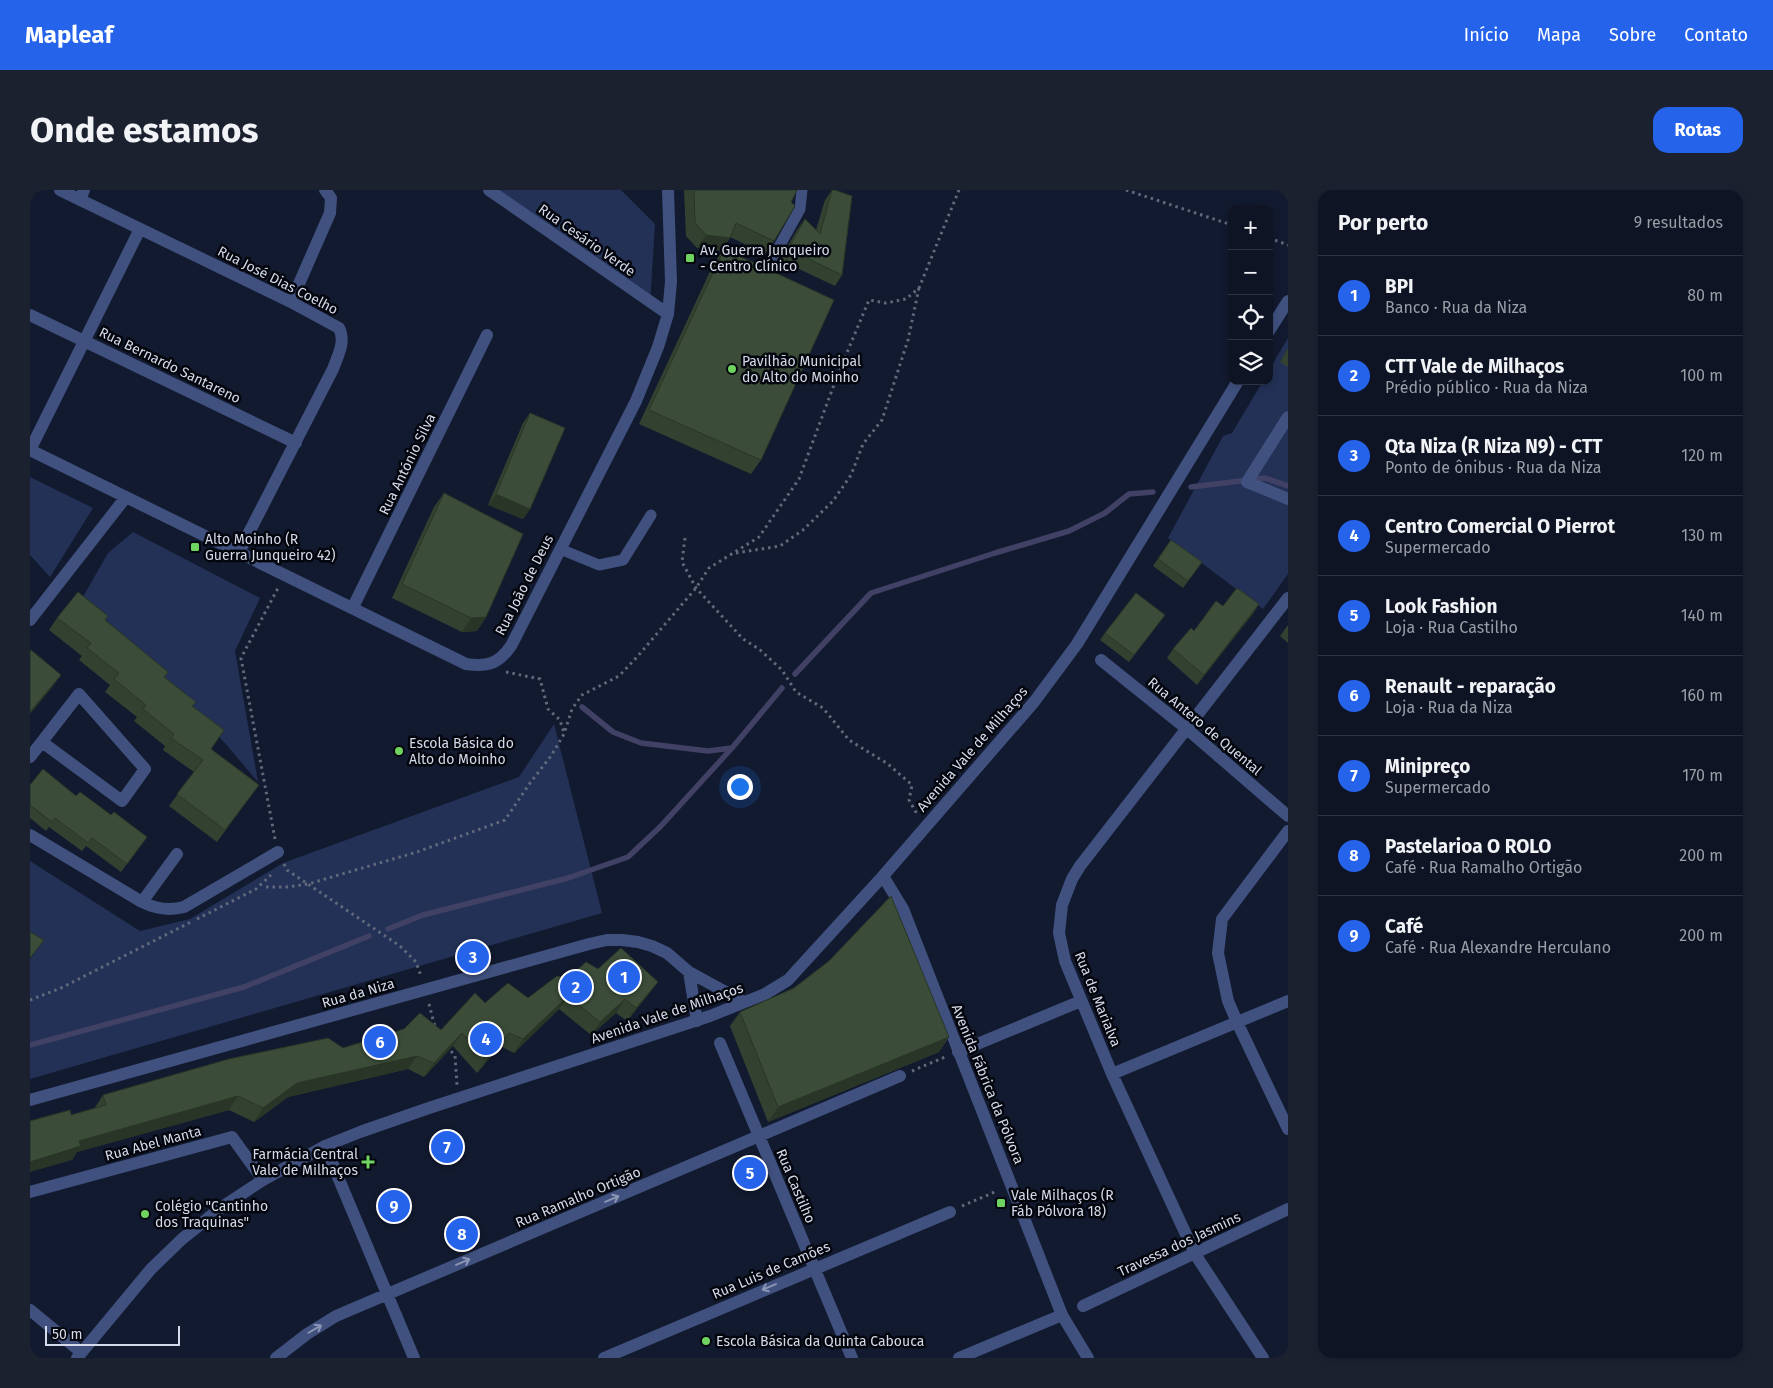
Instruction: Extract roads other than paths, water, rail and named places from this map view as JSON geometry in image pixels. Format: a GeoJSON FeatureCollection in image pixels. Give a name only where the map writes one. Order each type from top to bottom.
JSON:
{"type":"FeatureCollection","features":[{"type":"Feature","properties":{"kind":"street","name":"Rua José Dias Coelho"},"geometry":{"type":"LineString","coordinates":[[60,190],[82,195],[140,229],[291,302],[339,328],[343,335],[342,344],[333,369],[239,552]]}},
{"type":"Feature","properties":{"kind":"street"},"geometry":{"type":"LineString","coordinates":[[291,302],[330,213],[331,198],[325,190]]}},
{"type":"Feature","properties":{"kind":"street","name":"Rua Cesário Verde"},"geometry":{"type":"LineString","coordinates":[[489,190],[668,314]]}},
{"type":"Feature","properties":{"kind":"street","name":"Rua João de Deus"},"geometry":{"type":"LineString","coordinates":[[30,450],[466,664],[488,665],[501,658],[510,646],[636,401],[658,347],[668,314],[671,282],[672,259],[667,191]]}},
{"type":"Feature","properties":{"kind":"street"},"geometry":{"type":"LineString","coordinates":[[30,450],[140,229]]}},
{"type":"Feature","properties":{"kind":"street"},"geometry":{"type":"LineString","coordinates":[[1273,325],[1288,301]]}},
{"type":"Feature","properties":{"kind":"street","name":"Rua Bernardo Santareno"},"geometry":{"type":"LineString","coordinates":[[30,315],[296,442]]}},
{"type":"Feature","properties":{"kind":"street","name":"Rua António Silva"},"geometry":{"type":"LineString","coordinates":[[353,607],[487,334]]}},
{"type":"Feature","properties":{"kind":"street","name":"Avenida Vale de Milhaços"},"geometry":{"type":"LineString","coordinates":[[79,1355],[151,1269],[182,1239],[222,1207],[263,1180],[325,1146],[459,1098],[697,1021],[765,994],[788,980],[883,876],[1034,702],[1077,644],[1236,385]]}},
{"type":"Feature","properties":{"kind":"street"},"geometry":{"type":"LineString","coordinates":[[1288,416],[1251,477],[1288,499]]}},
{"type":"Feature","properties":{"kind":"street"},"geometry":{"type":"LineString","coordinates":[[30,620],[126,497]]}},
{"type":"Feature","properties":{"kind":"street","name":"Rua de Marialva"},"geometry":{"type":"LineString","coordinates":[[1263,1358],[1195,1254],[1112,1074],[1081,1001],[1065,961],[1060,940],[1060,919],[1065,893],[1080,866],[1288,598]]}},
{"type":"Feature","properties":{"kind":"street","name":"Rua Antero de Quental"},"geometry":{"type":"LineString","coordinates":[[1101,660],[1187,729],[1288,816]]}},
{"type":"Feature","properties":{"kind":"street"},"geometry":{"type":"LineString","coordinates":[[30,757],[79,694],[145,770],[122,802],[42,742]]}},
{"type":"Feature","properties":{"kind":"street"},"geometry":{"type":"LineString","coordinates":[[1288,831],[1222,919],[1218,953],[1228,1001],[1288,1129]]}},
{"type":"Feature","properties":{"kind":"street"},"geometry":{"type":"LineString","coordinates":[[30,834],[142,902],[161,909],[172,910],[184,907],[281,858]]}},
{"type":"Feature","properties":{"kind":"street"},"geometry":{"type":"LineString","coordinates":[[142,902],[177,854]]}},
{"type":"Feature","properties":{"kind":"street","name":"Avenida Fábrica da Pólvora"},"geometry":{"type":"LineString","coordinates":[[883,876],[903,909],[1062,1315],[1088,1358]]}},
{"type":"Feature","properties":{"kind":"street","name":"Rua da Niza"},"geometry":{"type":"LineString","coordinates":[[30,1100],[607,940],[638,942],[652,946],[667,953],[689,972],[744,1002]]}},
{"type":"Feature","properties":{"kind":"street"},"geometry":{"type":"LineString","coordinates":[[689,972],[697,1021]]}},
{"type":"Feature","properties":{"kind":"street"},"geometry":{"type":"LineString","coordinates":[[1112,1074],[1288,1000]]}},
{"type":"Feature","properties":{"kind":"street"},"geometry":{"type":"LineString","coordinates":[[958,1052],[1081,1001]]}},
{"type":"Feature","properties":{"kind":"street","name":"Rua Castilho"},"geometry":{"type":"LineString","coordinates":[[720,1043],[852,1358]]}},
{"type":"Feature","properties":{"kind":"street","name":"Rua Ramalho Ortigão"},"geometry":{"type":"LineString","coordinates":[[276,1358],[307,1334],[336,1316],[900,1076]]}},
{"type":"Feature","properties":{"kind":"street","name":"Rua Abel Manta"},"geometry":{"type":"LineString","coordinates":[[30,1192],[232,1137],[263,1180]]}},
{"type":"Feature","properties":{"kind":"street"},"geometry":{"type":"LineString","coordinates":[[325,1146],[414,1358]]}},
{"type":"Feature","properties":{"kind":"street","name":"Travessa dos Jasmins"},"geometry":{"type":"LineString","coordinates":[[1083,1306],[1288,1209]]}},
{"type":"Feature","properties":{"kind":"street","name":"Rua Luis de Camões"},"geometry":{"type":"LineString","coordinates":[[604,1358],[950,1212]]}},
{"type":"Feature","properties":{"kind":"street"},"geometry":{"type":"LineString","coordinates":[[30,1310],[79,1355]]}},
{"type":"Feature","properties":{"kind":"street"},"geometry":{"type":"LineString","coordinates":[[959,1358],[1062,1315]]}},
{"type":"Feature","properties":{"kind":"lane"},"geometry":{"type":"LineString","coordinates":[[765,272],[800,209],[802,190]]}},
{"type":"Feature","properties":{"kind":"lane"},"geometry":{"type":"LineString","coordinates":[[560,549],[600,565],[623,560],[651,515]]}},
{"type":"Feature","properties":{"kind":"waterway"},"geometry":{"type":"LineString","coordinates":[[1191,487],[1265,478],[1288,486]]}},
{"type":"Feature","properties":{"kind":"waterway"},"geometry":{"type":"LineString","coordinates":[[795,674],[871,593],[1069,531],[1105,513],[1129,494],[1153,492]]}},
{"type":"Feature","properties":{"kind":"waterway"},"geometry":{"type":"LineString","coordinates":[[388,929],[423,915],[568,878],[628,857],[660,827],[732,748],[782,688]]}},
{"type":"Feature","properties":{"kind":"waterway"},"geometry":{"type":"LineString","coordinates":[[582,707],[613,732],[641,743],[708,751],[732,748]]}},
{"type":"Feature","properties":{"kind":"waterway"},"geometry":{"type":"LineString","coordinates":[[30,1045],[244,987],[369,936]]}},
{"type":"Feature","properties":{"kind":"place","name":"Av. Guerra Junqueiro - Centro Clínico"},"geometry":{"type":"Point","coordinates":[690,258]}},
{"type":"Feature","properties":{"kind":"place","name":"Pavilhão Municipal do Alto do Moinho"},"geometry":{"type":"Point","coordinates":[732,369]}},
{"type":"Feature","properties":{"kind":"place","name":"Alto Moinho (R Guerra Junqueiro 42)"},"geometry":{"type":"Point","coordinates":[195,547]}},
{"type":"Feature","properties":{"kind":"place","name":"Escola Básica do Alto do Moinho"},"geometry":{"type":"Point","coordinates":[399,751]}},
{"type":"Feature","properties":{"kind":"place","name":"Qta Niza (R Niza N9) - CTT"},"geometry":{"type":"Point","coordinates":[473,957]}},
{"type":"Feature","properties":{"kind":"place","name":"BPI"},"geometry":{"type":"Point","coordinates":[624,977]}},
{"type":"Feature","properties":{"kind":"place","name":"CTT Vale de Milhaços"},"geometry":{"type":"Point","coordinates":[576,987]}},
{"type":"Feature","properties":{"kind":"place","name":"Centro Comercial O Pierrot"},"geometry":{"type":"Point","coordinates":[486,1039]}},
{"type":"Feature","properties":{"kind":"place","name":"Renault - reparação"},"geometry":{"type":"Point","coordinates":[380,1042]}},
{"type":"Feature","properties":{"kind":"place","name":"Minipreço"},"geometry":{"type":"Point","coordinates":[447,1147]}},
{"type":"Feature","properties":{"kind":"place","name":"Farmácia Central Vale de Milhaços"},"geometry":{"type":"Point","coordinates":[368,1162]}},
{"type":"Feature","properties":{"kind":"place","name":"Look Fashion"},"geometry":{"type":"Point","coordinates":[750,1173]}},
{"type":"Feature","properties":{"kind":"place","name":"Vale Milhaços (R Fáb Pólvora 18)"},"geometry":{"type":"Point","coordinates":[1001,1203]}},
{"type":"Feature","properties":{"kind":"place","name":"Café"},"geometry":{"type":"Point","coordinates":[394,1206]}},
{"type":"Feature","properties":{"kind":"place","name":"Colégio \"Cantinho dos Traquinas\""},"geometry":{"type":"Point","coordinates":[145,1214]}},
{"type":"Feature","properties":{"kind":"place","name":"Pastelarioa O ROLO"},"geometry":{"type":"Point","coordinates":[462,1234]}},
{"type":"Feature","properties":{"kind":"place","name":"Escola Básica da Quinta Cabouca"},"geometry":{"type":"Point","coordinates":[706,1341]}}]}
